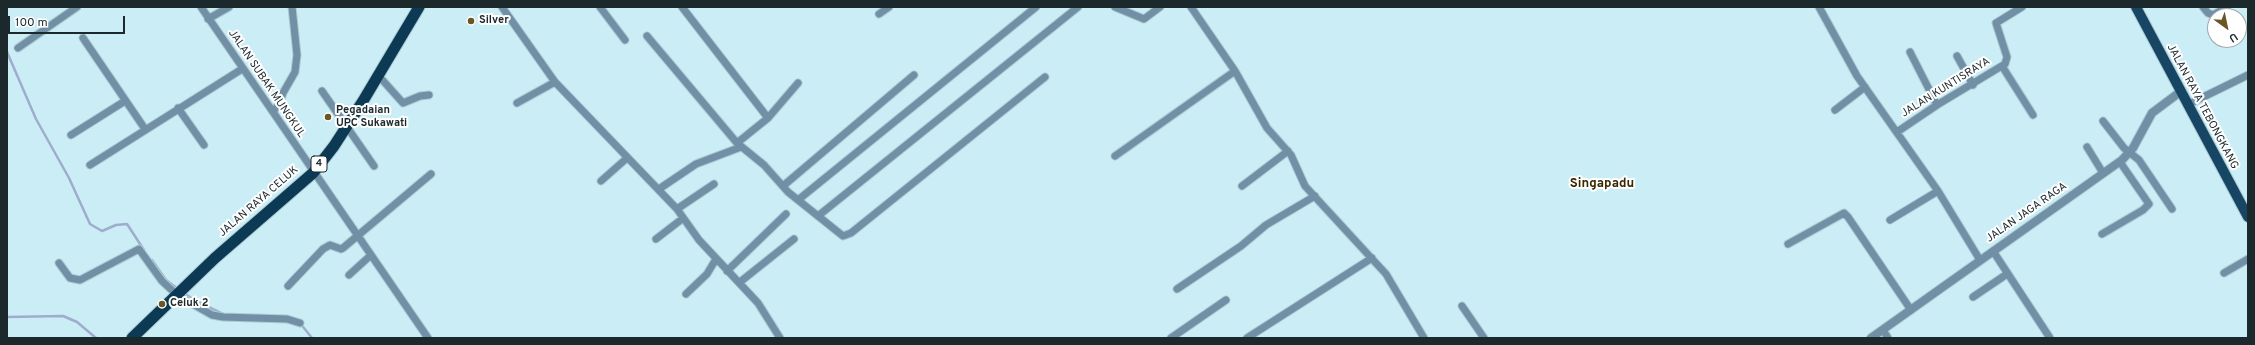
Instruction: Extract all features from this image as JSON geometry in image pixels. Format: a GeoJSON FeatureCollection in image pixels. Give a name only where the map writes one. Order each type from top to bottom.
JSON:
{"type":"FeatureCollection","features":[{"type":"Feature","properties":{"kind":"highway","name":"JALAN RAYA CELUK"},"geometry":{"type":"LineString","coordinates":[[134,336],[215,258],[313,173],[347,126],[418,7]]}},
{"type":"Feature","properties":{"kind":"main road","name":"JALAN RAYA TEBONGKANG"},"geometry":{"type":"LineString","coordinates":[[2136,7],[2187,105],[2244,201],[2248,218]]}},
{"type":"Feature","properties":{"kind":"street"},"geometry":{"type":"LineString","coordinates":[[18,48],[77,7]]}},
{"type":"Feature","properties":{"kind":"street","name":"JALAN SUBAK MUNGKUL"},"geometry":{"type":"LineString","coordinates":[[201,7],[313,173],[428,338]]}},
{"type":"Feature","properties":{"kind":"street"},"geometry":{"type":"LineString","coordinates":[[208,19],[228,7]]}},
{"type":"Feature","properties":{"kind":"street"},"geometry":{"type":"LineString","coordinates":[[272,111],[279,105],[283,93],[295,72],[297,54],[292,7]]}},
{"type":"Feature","properties":{"kind":"street"},"geometry":{"type":"LineString","coordinates":[[502,7],[555,82],[677,209],[682,219],[716,259],[740,282],[758,303],[780,338]]}},
{"type":"Feature","properties":{"kind":"street"},"geometry":{"type":"LineString","coordinates":[[600,7],[625,40]]}},
{"type":"Feature","properties":{"kind":"street"},"geometry":{"type":"LineString","coordinates":[[682,7],[768,118]]}},
{"type":"Feature","properties":{"kind":"street"},"geometry":{"type":"LineString","coordinates":[[880,14],[889,7]]}},
{"type":"Feature","properties":{"kind":"street"},"geometry":{"type":"LineString","coordinates":[[798,200],[1036,7]]}},
{"type":"Feature","properties":{"kind":"street"},"geometry":{"type":"LineString","coordinates":[[818,216],[1078,7]]}},
{"type":"Feature","properties":{"kind":"street"},"geometry":{"type":"LineString","coordinates":[[1115,7],[1144,19],[1160,7]]}},
{"type":"Feature","properties":{"kind":"street"},"geometry":{"type":"LineString","coordinates":[[1191,7],[1235,71],[1267,128],[1288,151],[1305,186],[1386,274],[1424,338]]}},
{"type":"Feature","properties":{"kind":"street","name":"JALAN KUNTISRAYA"},"geometry":{"type":"LineString","coordinates":[[1819,7],[1865,87],[1938,191],[1980,260]]}},
{"type":"Feature","properties":{"kind":"street","name":"JALAN KUNTISRAYA"},"geometry":{"type":"LineString","coordinates":[[1897,132],[1937,105],[1973,85],[2002,66],[2007,60],[1996,24],[2022,7]]}},
{"type":"Feature","properties":{"kind":"street"},"geometry":{"type":"LineString","coordinates":[[2203,7],[2208,13],[2214,15],[2227,7]]}},
{"type":"Feature","properties":{"kind":"street"},"geometry":{"type":"LineString","coordinates":[[647,36],[739,145],[754,155],[783,186],[837,233],[847,235],[1045,77]]}},
{"type":"Feature","properties":{"kind":"street"},"geometry":{"type":"LineString","coordinates":[[83,38],[145,129]]}},
{"type":"Feature","properties":{"kind":"street"},"geometry":{"type":"LineString","coordinates":[[1910,52],[1937,105]]}},
{"type":"Feature","properties":{"kind":"street"},"geometry":{"type":"LineString","coordinates":[[1957,56],[1973,85]]}},
{"type":"Feature","properties":{"kind":"street"},"geometry":{"type":"LineString","coordinates":[[2002,66],[2033,115]]}},
{"type":"Feature","properties":{"kind":"street"},"geometry":{"type":"LineString","coordinates":[[90,165],[178,108],[242,69]]}},
{"type":"Feature","properties":{"kind":"street"},"geometry":{"type":"LineString","coordinates":[[1115,156],[1235,71]]}},
{"type":"Feature","properties":{"kind":"street"},"geometry":{"type":"LineString","coordinates":[[378,74],[403,104],[420,96],[429,95]]}},
{"type":"Feature","properties":{"kind":"street"},"geometry":{"type":"LineString","coordinates":[[783,186],[914,75]]}},
{"type":"Feature","properties":{"kind":"street"},"geometry":{"type":"LineString","coordinates":[[2187,105],[2248,75]]}},
{"type":"Feature","properties":{"kind":"street"},"geometry":{"type":"LineString","coordinates":[[516,103],[555,82]]}},
{"type":"Feature","properties":{"kind":"street"},"geometry":{"type":"LineString","coordinates":[[659,189],[696,164],[739,145],[768,118],[798,83]]}},
{"type":"Feature","properties":{"kind":"street"},"geometry":{"type":"LineString","coordinates":[[1835,110],[1865,87]]}},
{"type":"Feature","properties":{"kind":"street"},"geometry":{"type":"LineString","coordinates":[[322,91],[374,166]]}},
{"type":"Feature","properties":{"kind":"street","name":"JALAN JAGA RAGA"},"geometry":{"type":"LineString","coordinates":[[1871,338],[2125,157],[2152,113],[2180,92]]}},
{"type":"Feature","properties":{"kind":"street"},"geometry":{"type":"LineString","coordinates":[[71,135],[125,101]]}},
{"type":"Feature","properties":{"kind":"street"},"geometry":{"type":"LineString","coordinates":[[178,108],[204,145]]}},
{"type":"Feature","properties":{"kind":"street"},"geometry":{"type":"LineString","coordinates":[[2102,234],[2143,210],[2149,204],[2125,157],[2103,121]]}},
{"type":"Feature","properties":{"kind":"street"},"geometry":{"type":"LineString","coordinates":[[2087,147],[2103,173]]}},
{"type":"Feature","properties":{"kind":"street"},"geometry":{"type":"LineString","coordinates":[[1242,186],[1288,151]]}},
{"type":"Feature","properties":{"kind":"street"},"geometry":{"type":"LineString","coordinates":[[2125,157],[2139,160],[2172,209]]}},
{"type":"Feature","properties":{"kind":"street"},"geometry":{"type":"LineString","coordinates":[[601,181],[627,158]]}},
{"type":"Feature","properties":{"kind":"street"},"geometry":{"type":"LineString","coordinates":[[288,286],[323,249],[330,245],[341,249],[431,174]]}},
{"type":"Feature","properties":{"kind":"street"},"geometry":{"type":"LineString","coordinates":[[677,209],[714,184]]}},
{"type":"Feature","properties":{"kind":"street"},"geometry":{"type":"LineString","coordinates":[[1890,220],[1938,191]]}},
{"type":"Feature","properties":{"kind":"street"},"geometry":{"type":"LineString","coordinates":[[1177,289],[1241,246],[1266,225],[1315,196]]}},
{"type":"Feature","properties":{"kind":"street"},"geometry":{"type":"LineString","coordinates":[[727,271],[786,214]]}},
{"type":"Feature","properties":{"kind":"street"},"geometry":{"type":"LineString","coordinates":[[1788,244],[1844,214],[1911,310]]}},
{"type":"Feature","properties":{"kind":"street"},"geometry":{"type":"LineString","coordinates":[[656,239],[682,219]]}},
{"type":"Feature","properties":{"kind":"street"},"geometry":{"type":"LineString","coordinates":[[740,282],[794,239]]}},
{"type":"Feature","properties":{"kind":"street"},"geometry":{"type":"LineString","coordinates":[[59,263],[70,278],[80,280],[140,249],[154,273],[219,317],[287,319],[300,323]]}},
{"type":"Feature","properties":{"kind":"street"},"geometry":{"type":"LineString","coordinates":[[1993,251],[2050,338]]}},
{"type":"Feature","properties":{"kind":"street"},"geometry":{"type":"LineString","coordinates":[[349,275],[371,256]]}},
{"type":"Feature","properties":{"kind":"street"},"geometry":{"type":"LineString","coordinates":[[1247,338],[1372,258]]}},
{"type":"Feature","properties":{"kind":"street"},"geometry":{"type":"LineString","coordinates":[[686,294],[706,276],[716,259]]}},
{"type":"Feature","properties":{"kind":"street"},"geometry":{"type":"LineString","coordinates":[[2224,273],[2248,259]]}},
{"type":"Feature","properties":{"kind":"street"},"geometry":{"type":"LineString","coordinates":[[1973,296],[2007,274]]}},
{"type":"Feature","properties":{"kind":"street"},"geometry":{"type":"LineString","coordinates":[[1171,338],[1226,300]]}},
{"type":"Feature","properties":{"kind":"street"},"geometry":{"type":"LineString","coordinates":[[1462,306],[1484,338]]}},
{"type":"Feature","properties":{"kind":"street"},"geometry":{"type":"LineString","coordinates":[[1883,330],[1888,338]]}},
{"type":"Feature","properties":{"kind":"waterway"},"geometry":{"type":"LineString","coordinates":[[7,52],[36,119],[69,178],[90,224],[102,231],[116,225],[127,224],[144,250]]}},
{"type":"Feature","properties":{"kind":"waterway"},"geometry":{"type":"LineString","coordinates":[[152,260],[166,280],[178,289]]}},
{"type":"Feature","properties":{"kind":"waterway"},"geometry":{"type":"LineString","coordinates":[[184,293],[194,300],[225,315]]}},
{"type":"Feature","properties":{"kind":"waterway"},"geometry":{"type":"LineString","coordinates":[[7,317],[63,316],[77,322],[96,338]]}},
{"type":"Feature","properties":{"kind":"waterway"},"geometry":{"type":"LineString","coordinates":[[300,323],[312,338]]}},
{"type":"Feature","properties":{"kind":"place","name":"Silver"},"geometry":{"type":"Point","coordinates":[471,21]}},
{"type":"Feature","properties":{"kind":"place","name":"Pegadaian UPC Sukawati"},"geometry":{"type":"Point","coordinates":[328,117]}},
{"type":"Feature","properties":{"kind":"place","name":"Celuk 2"},"geometry":{"type":"Point","coordinates":[162,304]}},
{"type":"Feature","properties":{"kind":"district","name":"Singapadu"},"geometry":{"type":"Point","coordinates":[1602,184]}}]}
